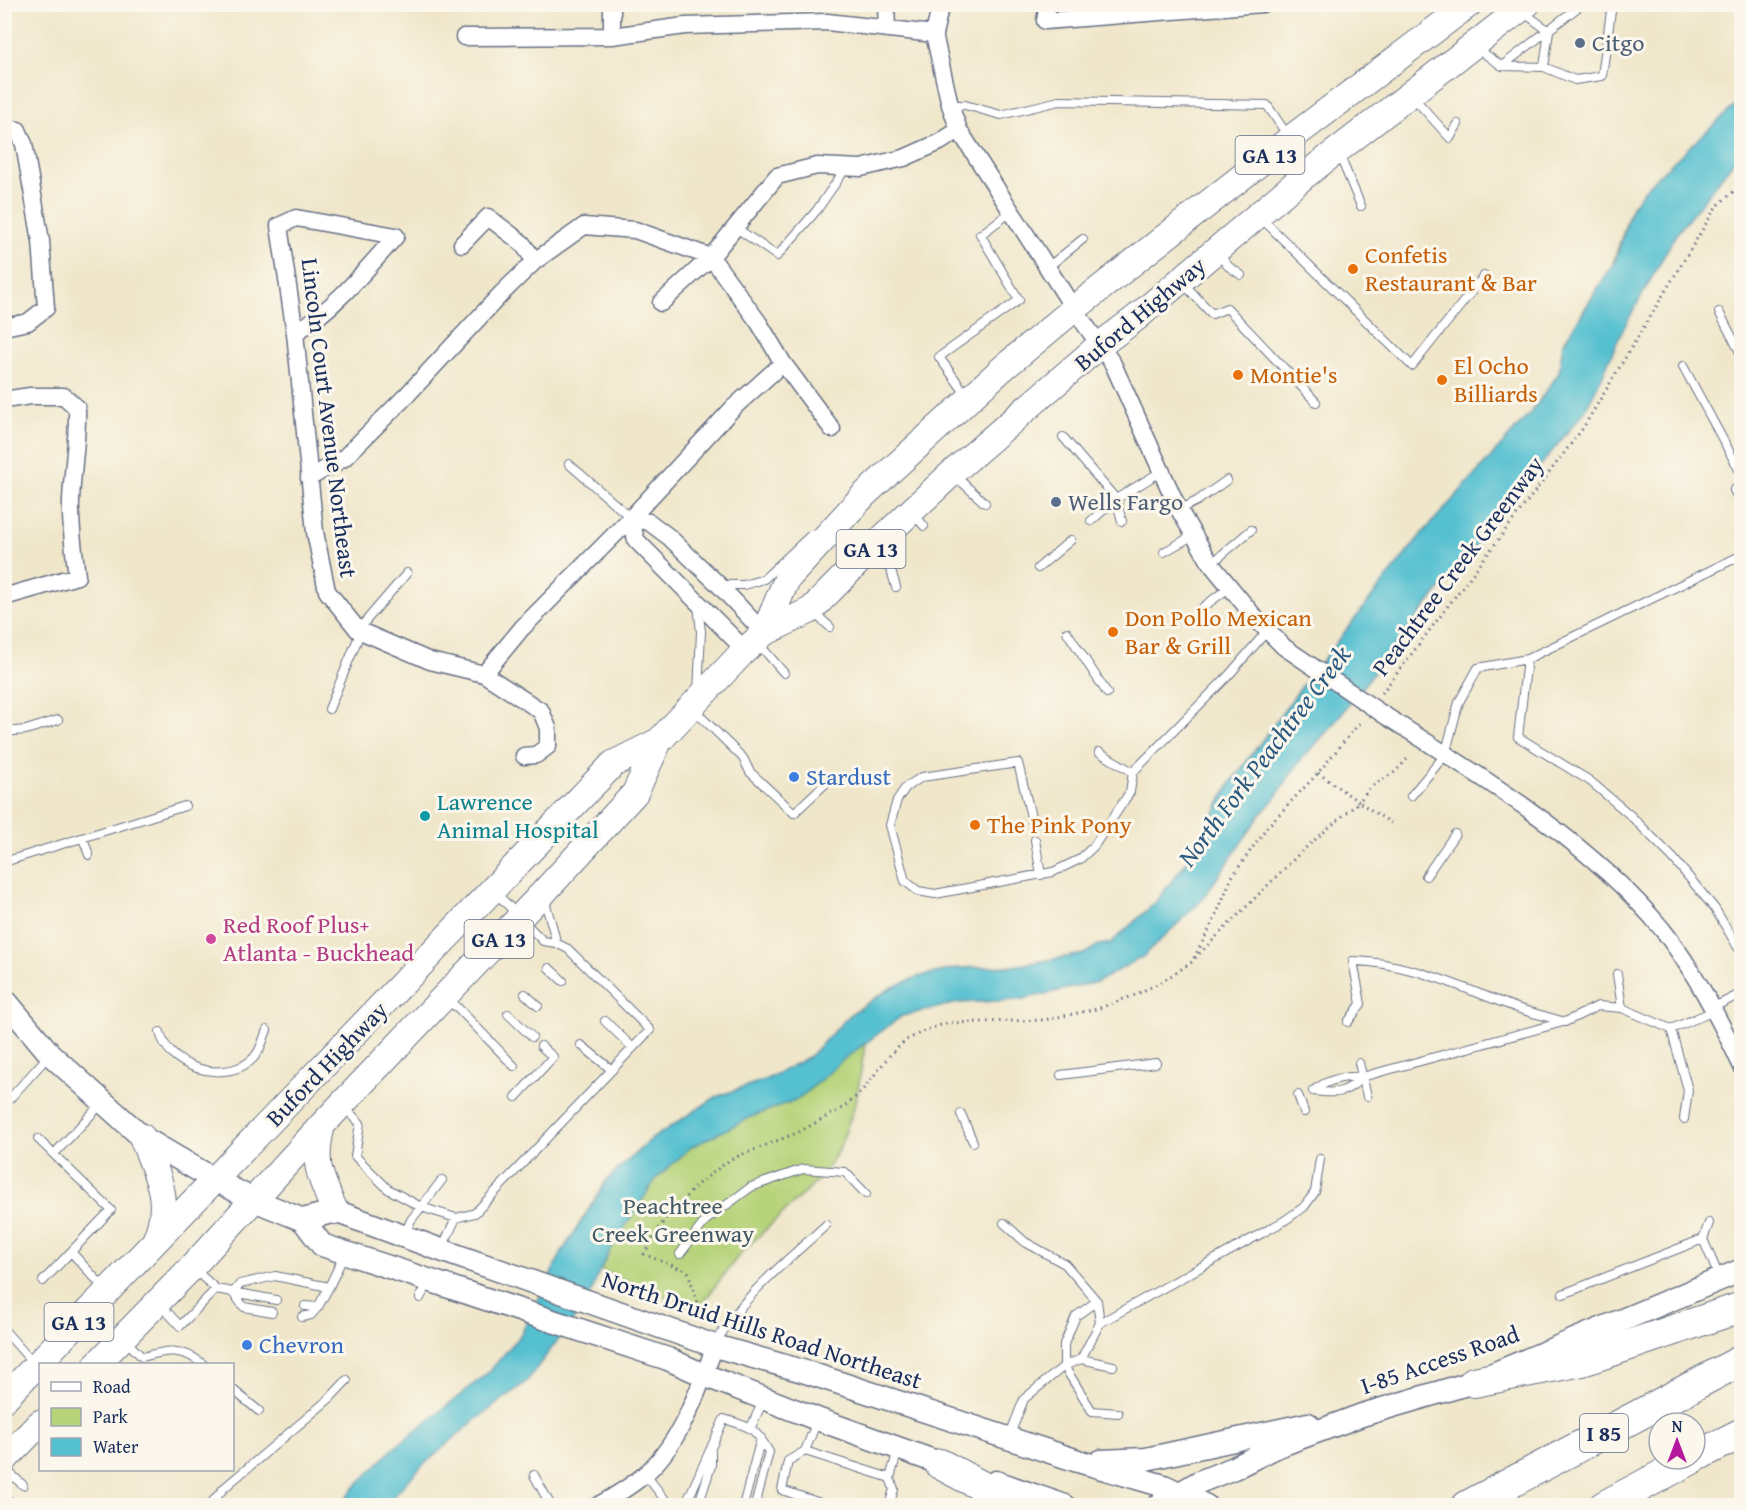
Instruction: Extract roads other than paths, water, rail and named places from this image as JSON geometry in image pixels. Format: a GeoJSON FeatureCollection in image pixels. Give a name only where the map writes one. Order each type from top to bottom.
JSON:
{"type":"FeatureCollection","features":[{"type":"Feature","properties":{"kind":"highway"},"geometry":{"type":"LineString","coordinates":[[1474,1382],[1590,1358],[1742,1307]]}},
{"type":"Feature","properties":{"kind":"highway","name":"I 85"},"geometry":{"type":"LineString","coordinates":[[1467,1506],[1742,1360]]}},
{"type":"Feature","properties":{"kind":"highway","name":"I 85"},"geometry":{"type":"LineString","coordinates":[[1707,1451],[1742,1432]]}},
{"type":"Feature","properties":{"kind":"highway"},"geometry":{"type":"LineString","coordinates":[[940,1464],[1019,1506]]}},
{"type":"Feature","properties":{"kind":"highway","name":"I 85"},"geometry":{"type":"LineString","coordinates":[[1604,1506],[1669,1471]]}},
{"type":"Feature","properties":{"kind":"main road","name":"Buford Highway"},"geometry":{"type":"LineString","coordinates":[[4,1399],[613,764],[659,741],[755,641],[787,579],[842,512],[1074,309],[1290,139],[1469,4]]}},
{"type":"Feature","properties":{"kind":"main road","name":"Buford Highway"},"geometry":{"type":"LineString","coordinates":[[755,641],[811,610],[870,550],[918,519],[952,473],[1100,345],[1181,281],[1337,150],[1523,8]]}},
{"type":"Feature","properties":{"kind":"main road","name":"Buford Highway"},"geometry":{"type":"LineString","coordinates":[[99,1363],[192,1267],[322,1125],[635,793],[659,741]]}},
{"type":"Feature","properties":{"kind":"main road"},"geometry":{"type":"LineString","coordinates":[[6,1003],[50,1054],[142,1137],[215,1180],[254,1200],[303,1220],[322,1245],[391,1271],[425,1289],[473,1294],[668,1359],[818,1419],[940,1464],[1065,1506]]}},
{"type":"Feature","properties":{"kind":"main road"},"geometry":{"type":"LineString","coordinates":[[303,1220],[335,1210],[316,1162],[316,1146],[322,1125]]}},
{"type":"Feature","properties":{"kind":"main road"},"geometry":{"type":"LineString","coordinates":[[142,1137],[158,1178],[164,1201],[161,1227],[153,1244]]}},
{"type":"Feature","properties":{"kind":"main road","name":"North Druid Hills Road Northeast"},"geometry":{"type":"LineString","coordinates":[[335,1210],[441,1250],[715,1346],[806,1372],[1078,1461],[1164,1486],[1206,1506]]}},
{"type":"Feature","properties":{"kind":"main road","name":"I-85 Access Road"},"geometry":{"type":"LineString","coordinates":[[1158,1506],[1278,1446],[1362,1415],[1474,1382],[1731,1277],[1742,1270]]}},
{"type":"Feature","properties":{"kind":"main road"},"geometry":{"type":"LineString","coordinates":[[1590,1358],[1596,1342],[1603,1336],[1731,1277]]}},
{"type":"Feature","properties":{"kind":"main road"},"geometry":{"type":"LineString","coordinates":[[1078,1461],[1146,1459],[1281,1429],[1362,1415]]}},
{"type":"Feature","properties":{"kind":"main road"},"geometry":{"type":"LineString","coordinates":[[4,1460],[39,1424]]}},
{"type":"Feature","properties":{"kind":"street"},"geometry":{"type":"LineString","coordinates":[[612,4],[612,36]]}},
{"type":"Feature","properties":{"kind":"street"},"geometry":{"type":"LineString","coordinates":[[886,4],[887,29]]}},
{"type":"Feature","properties":{"kind":"street"},"geometry":{"type":"LineString","coordinates":[[941,4],[934,34],[950,105],[959,130],[1074,309],[1113,364],[1179,510],[1211,564],[1267,631],[1284,647],[1374,714],[1445,755],[1509,796],[1601,866],[1662,930],[1702,988],[1742,1067]]}},
{"type":"Feature","properties":{"kind":"street"},"geometry":{"type":"LineString","coordinates":[[1048,4],[1045,21],[1262,4]]}},
{"type":"Feature","properties":{"kind":"street"},"geometry":{"type":"LineString","coordinates":[[464,37],[612,36],[685,26],[826,22],[934,34]]}},
{"type":"Feature","properties":{"kind":"street"},"geometry":{"type":"LineString","coordinates":[[4,127],[18,130],[24,144],[41,241],[46,308],[28,322],[4,327]]}},
{"type":"Feature","properties":{"kind":"street"},"geometry":{"type":"LineString","coordinates":[[661,303],[711,257],[777,176],[818,166],[854,168],[904,158],[940,142],[959,130]]}},
{"type":"Feature","properties":{"kind":"street"},"geometry":{"type":"LineString","coordinates":[[462,244],[488,217],[522,243],[535,261]]}},
{"type":"Feature","properties":{"kind":"street","name":"Lincoln Court Avenue Northeast"},"geometry":{"type":"LineString","coordinates":[[295,333],[315,320],[360,278],[396,236],[296,218],[279,226],[295,333],[315,532],[327,591],[359,630],[430,661],[483,674],[541,711],[548,728],[548,746],[536,755],[524,756]]}},
{"type":"Feature","properties":{"kind":"street"},"geometry":{"type":"LineString","coordinates":[[309,478],[344,458],[535,261],[584,226],[635,230],[711,257],[759,323],[783,363],[832,429]]}},
{"type":"Feature","properties":{"kind":"street"},"geometry":{"type":"LineString","coordinates":[[483,674],[522,628],[631,518],[733,408],[783,363]]}},
{"type":"Feature","properties":{"kind":"street"},"geometry":{"type":"LineString","coordinates":[[4,400],[30,396],[64,396],[77,408],[78,428],[71,503],[76,576],[4,597]]}},
{"type":"Feature","properties":{"kind":"street"},"geometry":{"type":"LineString","coordinates":[[631,518],[649,522],[671,556],[690,574],[719,585],[755,641]]}},
{"type":"Feature","properties":{"kind":"street"},"geometry":{"type":"LineString","coordinates":[[631,518],[636,540],[671,556],[690,574],[697,601],[755,641]]}},
{"type":"Feature","properties":{"kind":"street"},"geometry":{"type":"LineString","coordinates":[[597,1506],[645,1474],[664,1451],[685,1419],[715,1346]]}},
{"type":"Feature","properties":{"kind":"lane"},"geometry":{"type":"LineString","coordinates":[[1502,66],[1582,4]]}},
{"type":"Feature","properties":{"kind":"lane"},"geometry":{"type":"LineString","coordinates":[[1472,45],[1502,66],[1544,67],[1575,80],[1602,76],[1612,4]]}},
{"type":"Feature","properties":{"kind":"lane"},"geometry":{"type":"LineString","coordinates":[[1523,8],[1549,31]]}},
{"type":"Feature","properties":{"kind":"lane"},"geometry":{"type":"LineString","coordinates":[[1544,67],[1549,31]]}},
{"type":"Feature","properties":{"kind":"lane"},"geometry":{"type":"LineString","coordinates":[[1410,93],[1449,138],[1458,124]]}},
{"type":"Feature","properties":{"kind":"lane"},"geometry":{"type":"LineString","coordinates":[[950,105],[965,105],[1001,115],[1059,101],[1267,105],[1290,139]]}},
{"type":"Feature","properties":{"kind":"lane"},"geometry":{"type":"LineString","coordinates":[[1337,150],[1361,206]]}},
{"type":"Feature","properties":{"kind":"lane"},"geometry":{"type":"LineString","coordinates":[[735,226],[777,256],[854,168]]}},
{"type":"Feature","properties":{"kind":"lane"},"geometry":{"type":"LineString","coordinates":[[969,399],[939,357],[1019,300],[982,233],[1012,210]]}},
{"type":"Feature","properties":{"kind":"lane"},"geometry":{"type":"LineString","coordinates":[[1258,216],[1412,366],[1484,276]]}},
{"type":"Feature","properties":{"kind":"lane"},"geometry":{"type":"LineString","coordinates":[[1048,267],[1083,238]]}},
{"type":"Feature","properties":{"kind":"lane"},"geometry":{"type":"LineString","coordinates":[[1216,250],[1228,266],[1241,275]]}},
{"type":"Feature","properties":{"kind":"lane"},"geometry":{"type":"LineString","coordinates":[[1181,281],[1212,314],[1227,308],[1316,402]]}},
{"type":"Feature","properties":{"kind":"lane"},"geometry":{"type":"LineString","coordinates":[[1719,312],[1742,356]]}},
{"type":"Feature","properties":{"kind":"lane"},"geometry":{"type":"LineString","coordinates":[[1683,366],[1742,475]]}},
{"type":"Feature","properties":{"kind":"lane"},"geometry":{"type":"LineString","coordinates":[[1063,437],[1116,499],[1122,521]]}},
{"type":"Feature","properties":{"kind":"lane"},"geometry":{"type":"LineString","coordinates":[[569,464],[631,518]]}},
{"type":"Feature","properties":{"kind":"lane"},"geometry":{"type":"LineString","coordinates":[[1091,521],[1116,499],[1162,471]]}},
{"type":"Feature","properties":{"kind":"lane"},"geometry":{"type":"LineString","coordinates":[[952,473],[985,503]]}},
{"type":"Feature","properties":{"kind":"lane"},"geometry":{"type":"LineString","coordinates":[[1179,510],[1197,501],[1227,480]]}},
{"type":"Feature","properties":{"kind":"lane"},"geometry":{"type":"LineString","coordinates":[[1742,484],[1734,490],[1742,506]]}},
{"type":"Feature","properties":{"kind":"lane"},"geometry":{"type":"LineString","coordinates":[[719,585],[744,585],[764,579],[820,526]]}},
{"type":"Feature","properties":{"kind":"lane"},"geometry":{"type":"LineString","coordinates":[[1211,564],[1251,530]]}},
{"type":"Feature","properties":{"kind":"lane"},"geometry":{"type":"LineString","coordinates":[[1164,552],[1194,535]]}},
{"type":"Feature","properties":{"kind":"lane"},"geometry":{"type":"LineString","coordinates":[[1038,568],[1071,540]]}},
{"type":"Feature","properties":{"kind":"lane"},"geometry":{"type":"LineString","coordinates":[[870,550],[891,570],[896,587]]}},
{"type":"Feature","properties":{"kind":"lane"},"geometry":{"type":"LineString","coordinates":[[1411,795],[1445,755],[1459,702],[1478,668],[1527,659],[1742,555]]}},
{"type":"Feature","properties":{"kind":"lane"},"geometry":{"type":"LineString","coordinates":[[329,709],[359,630],[407,573]]}},
{"type":"Feature","properties":{"kind":"lane"},"geometry":{"type":"LineString","coordinates":[[1203,607],[1230,587]]}},
{"type":"Feature","properties":{"kind":"lane"},"geometry":{"type":"LineString","coordinates":[[697,601],[701,632],[695,704],[742,758],[750,772],[794,813],[826,782]]}},
{"type":"Feature","properties":{"kind":"lane"},"geometry":{"type":"LineString","coordinates":[[811,610],[830,627]]}},
{"type":"Feature","properties":{"kind":"lane"},"geometry":{"type":"LineString","coordinates":[[1032,821],[1018,763],[922,777],[906,787],[897,800],[890,825],[905,881],[918,891],[935,894],[1041,875],[1080,859],[1094,846],[1130,792],[1133,772],[1229,675],[1267,631]]}},
{"type":"Feature","properties":{"kind":"lane"},"geometry":{"type":"LineString","coordinates":[[1067,632],[1107,693]]}},
{"type":"Feature","properties":{"kind":"lane"},"geometry":{"type":"LineString","coordinates":[[755,641],[784,673]]}},
{"type":"Feature","properties":{"kind":"lane"},"geometry":{"type":"LineString","coordinates":[[1527,659],[1518,737],[1590,781],[1630,815],[1673,858],[1715,909],[1742,954]]}},
{"type":"Feature","properties":{"kind":"lane"},"geometry":{"type":"LineString","coordinates":[[4,732],[26,730],[58,720]]}},
{"type":"Feature","properties":{"kind":"lane"},"geometry":{"type":"LineString","coordinates":[[1099,752],[1133,772]]}},
{"type":"Feature","properties":{"kind":"lane"},"geometry":{"type":"LineString","coordinates":[[4,862],[184,806]]}},
{"type":"Feature","properties":{"kind":"lane"},"geometry":{"type":"LineString","coordinates":[[1426,876],[1455,834]]}},
{"type":"Feature","properties":{"kind":"lane"},"geometry":{"type":"LineString","coordinates":[[83,838],[89,855]]}},
{"type":"Feature","properties":{"kind":"lane"},"geometry":{"type":"LineString","coordinates":[[1035,840],[1041,875]]}},
{"type":"Feature","properties":{"kind":"lane"},"geometry":{"type":"LineString","coordinates":[[341,1105],[360,1123],[355,1156],[388,1189],[422,1207],[456,1218],[475,1213],[650,1030],[568,950],[556,943],[543,941],[493,890]]}},
{"type":"Feature","properties":{"kind":"lane"},"geometry":{"type":"LineString","coordinates":[[543,893],[556,943]]}},
{"type":"Feature","properties":{"kind":"lane"},"geometry":{"type":"LineString","coordinates":[[1348,1022],[1361,1004],[1353,961],[1366,961],[1434,976],[1521,1009],[1565,1022]]}},
{"type":"Feature","properties":{"kind":"lane"},"geometry":{"type":"LineString","coordinates":[[549,968],[563,981]]}},
{"type":"Feature","properties":{"kind":"lane"},"geometry":{"type":"LineString","coordinates":[[1617,974],[1622,1008]]}},
{"type":"Feature","properties":{"kind":"lane"},"geometry":{"type":"LineString","coordinates":[[1362,1077],[1351,1089],[1330,1093],[1313,1091],[1324,1082],[1348,1077],[1362,1077],[1565,1022],[1598,1006],[1622,1008],[1671,1029],[1742,993]]}},
{"type":"Feature","properties":{"kind":"lane"},"geometry":{"type":"LineString","coordinates":[[525,994],[538,1006]]}},
{"type":"Feature","properties":{"kind":"lane"},"geometry":{"type":"LineString","coordinates":[[444,998],[458,1008],[514,1066]]}},
{"type":"Feature","properties":{"kind":"lane"},"geometry":{"type":"LineString","coordinates":[[508,1014],[532,1037]]}},
{"type":"Feature","properties":{"kind":"lane"},"geometry":{"type":"LineString","coordinates":[[605,1021],[633,1048]]}},
{"type":"Feature","properties":{"kind":"lane"},"geometry":{"type":"LineString","coordinates":[[1671,1029],[1688,1090],[1684,1119]]}},
{"type":"Feature","properties":{"kind":"lane"},"geometry":{"type":"LineString","coordinates":[[160,1032],[162,1043],[174,1058],[190,1066],[213,1071],[232,1070],[249,1062],[260,1051],[267,1030]]}},
{"type":"Feature","properties":{"kind":"lane"},"geometry":{"type":"LineString","coordinates":[[581,1045],[612,1070]]}},
{"type":"Feature","properties":{"kind":"lane"},"geometry":{"type":"LineString","coordinates":[[516,1096],[552,1057],[541,1046]]}},
{"type":"Feature","properties":{"kind":"lane"},"geometry":{"type":"LineString","coordinates":[[4,1105],[50,1054]]}},
{"type":"Feature","properties":{"kind":"lane"},"geometry":{"type":"LineString","coordinates":[[1061,1075],[1156,1063]]}},
{"type":"Feature","properties":{"kind":"lane"},"geometry":{"type":"LineString","coordinates":[[1359,1063],[1367,1096]]}},
{"type":"Feature","properties":{"kind":"lane"},"geometry":{"type":"LineString","coordinates":[[1298,1095],[1304,1112]]}},
{"type":"Feature","properties":{"kind":"lane"},"geometry":{"type":"LineString","coordinates":[[54,1154],[103,1102]]}},
{"type":"Feature","properties":{"kind":"lane"},"geometry":{"type":"LineString","coordinates":[[961,1114],[973,1142]]}},
{"type":"Feature","properties":{"kind":"lane"},"geometry":{"type":"LineString","coordinates":[[38,1139],[111,1210],[44,1281]]}},
{"type":"Feature","properties":{"kind":"lane"},"geometry":{"type":"LineString","coordinates":[[1081,1359],[1100,1323],[1284,1221],[1304,1207],[1315,1192],[1320,1159]]}},
{"type":"Feature","properties":{"kind":"lane"},"geometry":{"type":"LineString","coordinates":[[680,1254],[706,1220],[751,1187],[803,1169],[845,1172],[866,1194]]}},
{"type":"Feature","properties":{"kind":"lane"},"geometry":{"type":"LineString","coordinates":[[404,1236],[411,1220],[442,1180]]}},
{"type":"Feature","properties":{"kind":"lane"},"geometry":{"type":"LineString","coordinates":[[441,1250],[456,1218]]}},
{"type":"Feature","properties":{"kind":"lane"},"geometry":{"type":"LineString","coordinates":[[1004,1223],[1025,1242],[1065,1264],[1096,1301],[1100,1323]]}},
{"type":"Feature","properties":{"kind":"lane"},"geometry":{"type":"LineString","coordinates":[[1563,1294],[1703,1239],[1710,1223]]}},
{"type":"Feature","properties":{"kind":"lane"},"geometry":{"type":"LineString","coordinates":[[715,1346],[725,1327],[764,1282],[826,1225]]}},
{"type":"Feature","properties":{"kind":"lane"},"geometry":{"type":"LineString","coordinates":[[1703,1239],[1731,1277]]}},
{"type":"Feature","properties":{"kind":"lane"},"geometry":{"type":"LineString","coordinates":[[72,1253],[108,1292]]}},
{"type":"Feature","properties":{"kind":"lane"},"geometry":{"type":"LineString","coordinates":[[302,1317],[311,1315],[318,1307],[345,1253]]}},
{"type":"Feature","properties":{"kind":"lane"},"geometry":{"type":"LineString","coordinates":[[192,1267],[216,1290],[276,1300]]}},
{"type":"Feature","properties":{"kind":"lane"},"geometry":{"type":"LineString","coordinates":[[233,1293],[240,1284],[275,1275],[329,1287]]}},
{"type":"Feature","properties":{"kind":"lane"},"geometry":{"type":"LineString","coordinates":[[158,1302],[180,1326],[216,1290]]}},
{"type":"Feature","properties":{"kind":"lane"},"geometry":{"type":"LineString","coordinates":[[233,1293],[244,1307],[272,1312]]}},
{"type":"Feature","properties":{"kind":"lane"},"geometry":{"type":"LineString","coordinates":[[1096,1301],[1076,1316],[1064,1344],[1064,1366],[1092,1411],[1118,1413]]}},
{"type":"Feature","properties":{"kind":"lane"},"geometry":{"type":"LineString","coordinates":[[305,1306],[318,1307]]}},
{"type":"Feature","properties":{"kind":"lane"},"geometry":{"type":"LineString","coordinates":[[4,1330],[36,1366]]}},
{"type":"Feature","properties":{"kind":"lane"},"geometry":{"type":"LineString","coordinates":[[123,1338],[142,1357],[169,1350],[195,1358],[201,1363]]}},
{"type":"Feature","properties":{"kind":"lane"},"geometry":{"type":"LineString","coordinates":[[1009,1438],[1024,1399],[1064,1366],[1081,1359],[1113,1366]]}},
{"type":"Feature","properties":{"kind":"lane"},"geometry":{"type":"LineString","coordinates":[[209,1506],[224,1488],[329,1399],[346,1380]]}},
{"type":"Feature","properties":{"kind":"lane"},"geometry":{"type":"LineString","coordinates":[[234,1391],[258,1411]]}},
{"type":"Feature","properties":{"kind":"lane"},"geometry":{"type":"LineString","coordinates":[[751,1427],[764,1398]]}},
{"type":"Feature","properties":{"kind":"lane"},"geometry":{"type":"LineString","coordinates":[[686,1506],[724,1419],[751,1427],[769,1452],[755,1506]]}},
{"type":"Feature","properties":{"kind":"lane"},"geometry":{"type":"LineString","coordinates":[[818,1419],[805,1451],[788,1461],[782,1490],[829,1506]]}},
{"type":"Feature","properties":{"kind":"lane"},"geometry":{"type":"LineString","coordinates":[[743,1506],[761,1438]]}},
{"type":"Feature","properties":{"kind":"lane"},"geometry":{"type":"LineString","coordinates":[[699,1506],[711,1466],[711,1448]]}},
{"type":"Feature","properties":{"kind":"lane"},"geometry":{"type":"LineString","coordinates":[[889,1506],[894,1489],[890,1478],[896,1456],[902,1450]]}},
{"type":"Feature","properties":{"kind":"lane"},"geometry":{"type":"LineString","coordinates":[[805,1451],[890,1478]]}},
{"type":"Feature","properties":{"kind":"lane"},"geometry":{"type":"LineString","coordinates":[[4,1468],[23,1485]]}},
{"type":"Feature","properties":{"kind":"lane"},"geometry":{"type":"LineString","coordinates":[[645,1474],[670,1506]]}},
{"type":"Feature","properties":{"kind":"lane"},"geometry":{"type":"LineString","coordinates":[[534,1475],[551,1506]]}},
{"type":"Feature","properties":{"kind":"water","name":"North Fork Peachtree Creek"},"geometry":{"type":"Polygon","coordinates":[[[1741,100],[1741,152],[1675,236],[1621,333],[1584,412],[1331,727],[1299,762],[1202,900],[1144,956],[1097,982],[1018,1000],[957,1003],[902,1016],[843,1060],[800,1098],[751,1117],[691,1147],[655,1180],[611,1249],[598,1274],[589,1299],[526,1382],[474,1421],[422,1466],[385,1505],[340,1506],[352,1490],[393,1449],[490,1371],[521,1334],[561,1254],[607,1180],[650,1140],[716,1097],[767,1079],[809,1057],[852,1013],[891,988],[917,977],[959,968],[1014,966],[1084,954],[1099,945],[1111,943],[1155,903],[1195,851],[1230,784],[1303,685],[1420,536],[1533,410],[1559,373],[1563,344],[1616,259],[1632,206],[1649,184],[1741,100]]]}},
{"type":"Feature","properties":{"kind":"place","name":"Citgo"},"geometry":{"type":"Point","coordinates":[1580,43]}},
{"type":"Feature","properties":{"kind":"place","name":"Confetis Restaurant & Bar"},"geometry":{"type":"Point","coordinates":[1353,269]}},
{"type":"Feature","properties":{"kind":"place","name":"Montie's"},"geometry":{"type":"Point","coordinates":[1238,375]}},
{"type":"Feature","properties":{"kind":"place","name":"El Ocho Billiards"},"geometry":{"type":"Point","coordinates":[1442,380]}},
{"type":"Feature","properties":{"kind":"place","name":"Wells Fargo"},"geometry":{"type":"Point","coordinates":[1056,502]}},
{"type":"Feature","properties":{"kind":"place","name":"Don Pollo Mexican Bar & Grill"},"geometry":{"type":"Point","coordinates":[1113,632]}},
{"type":"Feature","properties":{"kind":"place","name":"Stardust"},"geometry":{"type":"Point","coordinates":[794,777]}},
{"type":"Feature","properties":{"kind":"place","name":"Lawrence Animal Hospital"},"geometry":{"type":"Point","coordinates":[425,816]}},
{"type":"Feature","properties":{"kind":"place","name":"The Pink Pony"},"geometry":{"type":"Point","coordinates":[975,825]}},
{"type":"Feature","properties":{"kind":"place","name":"Red Roof Plus+ Atlanta - Buckhead"},"geometry":{"type":"Point","coordinates":[211,939]}},
{"type":"Feature","properties":{"kind":"place","name":"Chevron"},"geometry":{"type":"Point","coordinates":[247,1345]}},
{"type":"Feature","properties":{"kind":"park label","name":"Peachtree Creek Greenway"},"geometry":{"type":"Point","coordinates":[673,1220]}}]}
